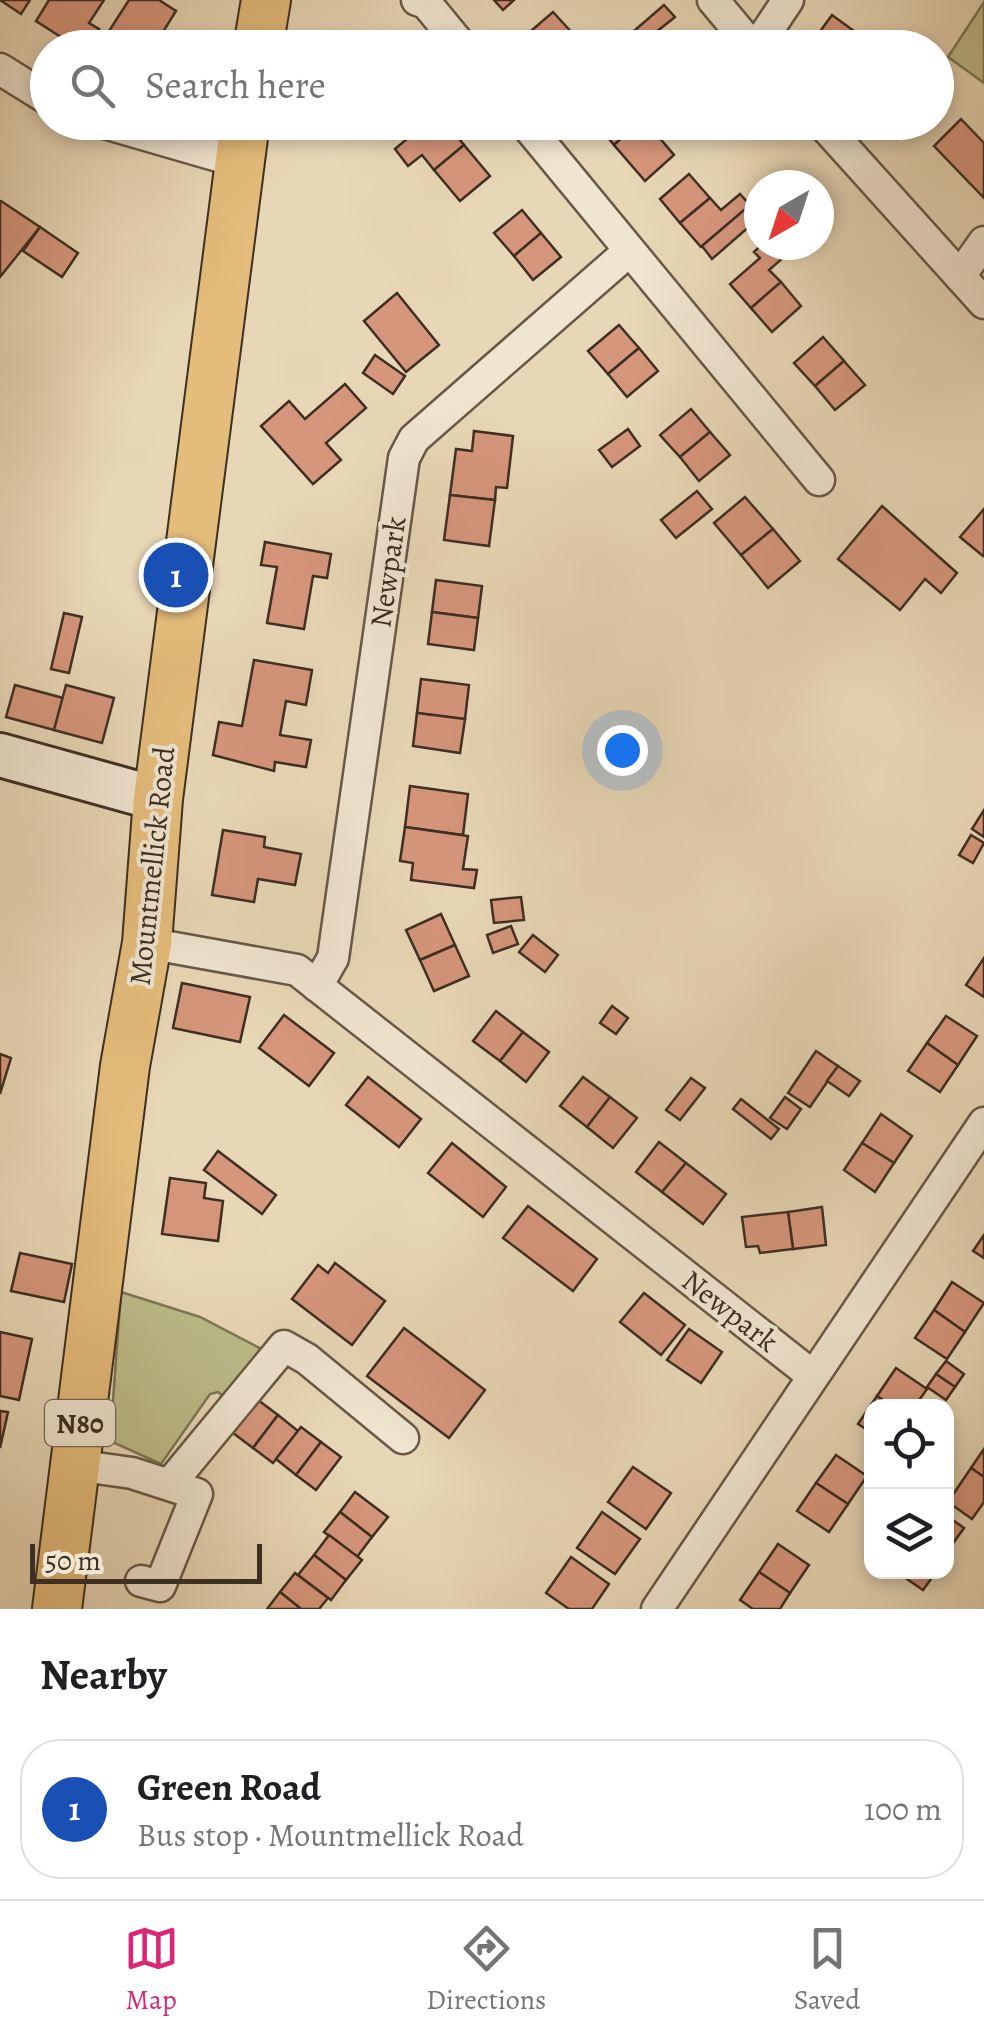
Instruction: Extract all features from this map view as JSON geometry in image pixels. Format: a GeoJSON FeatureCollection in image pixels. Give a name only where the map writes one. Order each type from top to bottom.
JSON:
{"type":"FeatureCollection","features":[{"type":"Feature","properties":{"kind":"main road"},"geometry":{"type":"LineString","coordinates":[[261,30],[266,0]]}},
{"type":"Feature","properties":{"kind":"main road","name":"Mountmellick Road"},"geometry":{"type":"LineString","coordinates":[[57,1609],[125,1066],[147,943],[158,799],[242,142]]}},
{"type":"Feature","properties":{"kind":"street"},"geometry":{"type":"LineString","coordinates":[[417,0],[426,3],[448,30]]}},
{"type":"Feature","properties":{"kind":"street"},"geometry":{"type":"LineString","coordinates":[[714,0],[739,30]]}},
{"type":"Feature","properties":{"kind":"street"},"geometry":{"type":"LineString","coordinates":[[767,30],[788,0]]}},
{"type":"Feature","properties":{"kind":"street"},"geometry":{"type":"LineString","coordinates":[[0,69],[30,88]]}},
{"type":"Feature","properties":{"kind":"street"},"geometry":{"type":"LineString","coordinates":[[538,140],[818,480]]}},
{"type":"Feature","properties":{"kind":"street"},"geometry":{"type":"LineString","coordinates":[[837,140],[984,303]]}},
{"type":"Feature","properties":{"kind":"street"},"geometry":{"type":"LineString","coordinates":[[960,276],[984,242]]}},
{"type":"Feature","properties":{"kind":"street","name":"Newpark"},"geometry":{"type":"LineString","coordinates":[[317,986],[332,958],[404,458],[414,440],[628,252]]}},
{"type":"Feature","properties":{"kind":"street"},"geometry":{"type":"LineString","coordinates":[[0,755],[158,799]]}},
{"type":"Feature","properties":{"kind":"street","name":"Newpark"},"geometry":{"type":"LineString","coordinates":[[147,943],[297,970],[813,1376]]}},
{"type":"Feature","properties":{"kind":"street"},"geometry":{"type":"LineString","coordinates":[[657,1609],[984,1123]]}},
{"type":"Feature","properties":{"kind":"street"},"geometry":{"type":"LineString","coordinates":[[170,1484],[284,1346],[307,1359],[403,1438]]}},
{"type":"Feature","properties":{"kind":"street"},"geometry":{"type":"LineString","coordinates":[[75,1465],[170,1484],[197,1494],[160,1586],[141,1580]]}},
{"type":"Feature","properties":{"kind":"shaded area"},"geometry":{"type":"Polygon","coordinates":[[[984,2],[984,83],[954,61],[954,48],[984,2]]]}},
{"type":"Feature","properties":{"kind":"shaded area"},"geometry":{"type":"Polygon","coordinates":[[[121,1292],[200,1317],[273,1355],[233,1404],[218,1392],[210,1394],[161,1464],[110,1441],[121,1292]]]}},
{"type":"Feature","properties":{"kind":"building"},"geometry":{"type":"Polygon","coordinates":[[[0,0],[30,0],[21,14],[0,0]]]}},
{"type":"Feature","properties":{"kind":"building"},"geometry":{"type":"Polygon","coordinates":[[[49,0],[104,0],[89,23],[98,30],[50,30],[36,21],[49,0]]]}},
{"type":"Feature","properties":{"kind":"building"},"geometry":{"type":"Polygon","coordinates":[[[129,0],[159,0],[176,11],[164,30],[110,30],[129,0]]]}},
{"type":"Feature","properties":{"kind":"building"},"geometry":{"type":"Polygon","coordinates":[[[494,0],[514,0],[503,10],[494,0]]]}},
{"type":"Feature","properties":{"kind":"building"},"geometry":{"type":"Polygon","coordinates":[[[664,5],[675,17],[659,30],[635,30],[664,5]]]}},
{"type":"Feature","properties":{"kind":"building"},"geometry":{"type":"Polygon","coordinates":[[[553,12],[569,30],[532,30],[553,12]]]}},
{"type":"Feature","properties":{"kind":"building"},"geometry":{"type":"Polygon","coordinates":[[[832,15],[853,30],[821,30],[832,15]]]}},
{"type":"Feature","properties":{"kind":"building"},"geometry":{"type":"Polygon","coordinates":[[[961,119],[984,143],[984,198],[934,146],[940,140],[954,140],[954,126],[961,119]]]}},
{"type":"Feature","properties":{"kind":"building"},"geometry":{"type":"Polygon","coordinates":[[[406,140],[460,140],[464,145],[434,170],[422,155],[408,166],[395,149],[406,140]]]}},
{"type":"Feature","properties":{"kind":"building"},"geometry":{"type":"Polygon","coordinates":[[[619,140],[661,140],[674,155],[645,181],[614,145],[619,140]]]}},
{"type":"Feature","properties":{"kind":"building"},"geometry":{"type":"Polygon","coordinates":[[[464,145],[490,176],[460,201],[434,170],[464,145]]]}},
{"type":"Feature","properties":{"kind":"building"},"geometry":{"type":"Polygon","coordinates":[[[689,174],[710,198],[680,223],[660,199],[689,174]]]}},
{"type":"Feature","properties":{"kind":"building"},"geometry":{"type":"Polygon","coordinates":[[[740,194],[744,198],[744,210],[701,247],[680,223],[710,198],[721,210],[740,194]]]}},
{"type":"Feature","properties":{"kind":"building"},"geometry":{"type":"Polygon","coordinates":[[[0,202],[40,227],[0,277],[0,202]]]}},
{"type":"Feature","properties":{"kind":"building"},"geometry":{"type":"Polygon","coordinates":[[[522,210],[541,233],[514,256],[494,233],[522,210]]]}},
{"type":"Feature","properties":{"kind":"building"},"geometry":{"type":"Polygon","coordinates":[[[744,210],[744,231],[712,259],[702,246],[744,210]]]}},
{"type":"Feature","properties":{"kind":"building"},"geometry":{"type":"Polygon","coordinates":[[[40,227],[78,253],[62,277],[23,251],[40,227]]]}},
{"type":"Feature","properties":{"kind":"building"},"geometry":{"type":"Polygon","coordinates":[[[541,233],[561,257],[533,280],[514,256],[541,233]]]}},
{"type":"Feature","properties":{"kind":"building"},"geometry":{"type":"Polygon","coordinates":[[[758,260],[780,260],[769,270],[781,282],[751,308],[730,284],[758,260]]]}},
{"type":"Feature","properties":{"kind":"building"},"geometry":{"type":"Polygon","coordinates":[[[781,282],[801,306],[772,332],[751,308],[781,282]]]}},
{"type":"Feature","properties":{"kind":"building"},"geometry":{"type":"Polygon","coordinates":[[[397,293],[439,345],[406,372],[364,321],[397,293]]]}},
{"type":"Feature","properties":{"kind":"building"},"geometry":{"type":"Polygon","coordinates":[[[619,325],[639,348],[608,374],[588,351],[619,325]]]}},
{"type":"Feature","properties":{"kind":"building"},"geometry":{"type":"Polygon","coordinates":[[[823,337],[844,361],[815,386],[794,363],[823,337]]]}},
{"type":"Feature","properties":{"kind":"building"},"geometry":{"type":"Polygon","coordinates":[[[639,348],[658,371],[627,397],[608,374],[639,348]]]}},
{"type":"Feature","properties":{"kind":"building"},"geometry":{"type":"Polygon","coordinates":[[[375,355],[405,376],[393,394],[363,373],[375,355]]]}},
{"type":"Feature","properties":{"kind":"building"},"geometry":{"type":"Polygon","coordinates":[[[844,361],[865,385],[835,410],[815,386],[844,361]]]}},
{"type":"Feature","properties":{"kind":"building"},"geometry":{"type":"Polygon","coordinates":[[[345,384],[366,408],[326,443],[341,460],[313,484],[261,426],[289,401],[305,419],[345,384]]]}},
{"type":"Feature","properties":{"kind":"building"},"geometry":{"type":"Polygon","coordinates":[[[691,409],[710,432],[680,457],[660,435],[691,409]]]}},
{"type":"Feature","properties":{"kind":"building"},"geometry":{"type":"Polygon","coordinates":[[[628,429],[640,446],[612,467],[599,450],[628,429]]]}},
{"type":"Feature","properties":{"kind":"building"},"geometry":{"type":"Polygon","coordinates":[[[474,431],[513,436],[507,488],[496,487],[495,500],[450,495],[456,449],[472,451],[474,431]]]}},
{"type":"Feature","properties":{"kind":"building"},"geometry":{"type":"Polygon","coordinates":[[[710,432],[730,455],[699,481],[680,457],[710,432]]]}},
{"type":"Feature","properties":{"kind":"building"},"geometry":{"type":"Polygon","coordinates":[[[697,491],[712,509],[676,538],[661,520],[697,491]]]}},
{"type":"Feature","properties":{"kind":"building"},"geometry":{"type":"Polygon","coordinates":[[[450,495],[495,500],[489,546],[444,540],[450,495]]]}},
{"type":"Feature","properties":{"kind":"building"},"geometry":{"type":"Polygon","coordinates":[[[745,497],[773,529],[741,555],[714,523],[745,497]]]}},
{"type":"Feature","properties":{"kind":"building"},"geometry":{"type":"Polygon","coordinates":[[[882,506],[957,573],[941,593],[925,579],[900,610],[838,559],[882,506]]]}},
{"type":"Feature","properties":{"kind":"building"},"geometry":{"type":"Polygon","coordinates":[[[984,509],[984,555],[983,556],[960,537],[984,509]]]}},
{"type":"Feature","properties":{"kind":"building"},"geometry":{"type":"Polygon","coordinates":[[[773,529],[800,561],[768,588],[741,555],[773,529]]]}},
{"type":"Feature","properties":{"kind":"building"},"geometry":{"type":"Polygon","coordinates":[[[265,542],[331,554],[327,578],[313,576],[304,629],[267,623],[277,567],[261,565],[265,542]]]}},
{"type":"Feature","properties":{"kind":"building"},"geometry":{"type":"Polygon","coordinates":[[[436,580],[482,586],[478,618],[432,612],[436,580]]]}},
{"type":"Feature","properties":{"kind":"building"},"geometry":{"type":"Polygon","coordinates":[[[432,612],[478,618],[474,650],[428,644],[432,612]]]}},
{"type":"Feature","properties":{"kind":"building"},"geometry":{"type":"Polygon","coordinates":[[[64,613],[82,617],[69,673],[51,669],[64,613]]]}},
{"type":"Feature","properties":{"kind":"building"},"geometry":{"type":"Polygon","coordinates":[[[254,660],[312,670],[306,705],[286,701],[280,735],[311,740],[306,767],[275,762],[274,771],[213,755],[219,722],[242,726],[254,660]]]}},
{"type":"Feature","properties":{"kind":"building"},"geometry":{"type":"Polygon","coordinates":[[[421,679],[469,685],[465,719],[417,713],[421,679]]]}},
{"type":"Feature","properties":{"kind":"building"},"geometry":{"type":"Polygon","coordinates":[[[15,685],[63,698],[54,730],[6,717],[15,685]]]}},
{"type":"Feature","properties":{"kind":"building"},"geometry":{"type":"Polygon","coordinates":[[[66,685],[114,698],[102,743],[54,730],[66,685]]]}},
{"type":"Feature","properties":{"kind":"building"},"geometry":{"type":"Polygon","coordinates":[[[417,713],[465,719],[460,753],[413,746],[417,713]]]}},
{"type":"Feature","properties":{"kind":"building"},"geometry":{"type":"Polygon","coordinates":[[[410,786],[468,794],[463,835],[405,827],[410,786]]]}},
{"type":"Feature","properties":{"kind":"building"},"geometry":{"type":"Polygon","coordinates":[[[984,810],[984,837],[972,829],[984,810]]]}},
{"type":"Feature","properties":{"kind":"building"},"geometry":{"type":"Polygon","coordinates":[[[405,827],[468,836],[463,869],[477,870],[474,888],[411,880],[413,863],[400,861],[405,827]]]}},
{"type":"Feature","properties":{"kind":"building"},"geometry":{"type":"Polygon","coordinates":[[[223,830],[265,837],[264,847],[301,854],[295,885],[258,879],[254,902],[212,895],[223,830]]]}},
{"type":"Feature","properties":{"kind":"building"},"geometry":{"type":"Polygon","coordinates":[[[971,835],[984,843],[973,863],[959,855],[971,835]]]}},
{"type":"Feature","properties":{"kind":"building"},"geometry":{"type":"Polygon","coordinates":[[[521,897],[524,920],[494,923],[491,900],[521,897]]]}},
{"type":"Feature","properties":{"kind":"building"},"geometry":{"type":"Polygon","coordinates":[[[441,914],[455,945],[420,960],[406,930],[441,914]]]}},
{"type":"Feature","properties":{"kind":"building"},"geometry":{"type":"Polygon","coordinates":[[[511,926],[518,944],[493,953],[487,935],[511,926]]]}},
{"type":"Feature","properties":{"kind":"building"},"geometry":{"type":"Polygon","coordinates":[[[533,935],[558,955],[545,972],[519,952],[533,935]]]}},
{"type":"Feature","properties":{"kind":"building"},"geometry":{"type":"Polygon","coordinates":[[[455,945],[469,976],[434,991],[420,960],[455,945]]]}},
{"type":"Feature","properties":{"kind":"building"},"geometry":{"type":"Polygon","coordinates":[[[984,958],[984,997],[966,985],[984,958]]]}},
{"type":"Feature","properties":{"kind":"building"},"geometry":{"type":"Polygon","coordinates":[[[182,983],[250,997],[240,1042],[173,1028],[182,983]]]}},
{"type":"Feature","properties":{"kind":"building"},"geometry":{"type":"Polygon","coordinates":[[[612,1006],[628,1018],[616,1034],[600,1023],[612,1006]]]}},
{"type":"Feature","properties":{"kind":"building"},"geometry":{"type":"Polygon","coordinates":[[[496,1011],[523,1032],[500,1061],[473,1041],[496,1011]]]}},
{"type":"Feature","properties":{"kind":"building"},"geometry":{"type":"Polygon","coordinates":[[[284,1015],[334,1053],[309,1086],[259,1048],[284,1015]]]}},
{"type":"Feature","properties":{"kind":"building"},"geometry":{"type":"Polygon","coordinates":[[[946,1016],[977,1036],[958,1065],[927,1043],[946,1016]]]}},
{"type":"Feature","properties":{"kind":"building"},"geometry":{"type":"Polygon","coordinates":[[[523,1032],[549,1052],[526,1082],[500,1061],[523,1032]]]}},
{"type":"Feature","properties":{"kind":"building"},"geometry":{"type":"Polygon","coordinates":[[[927,1043],[958,1065],[940,1092],[908,1071],[927,1043]]]}},
{"type":"Feature","properties":{"kind":"building"},"geometry":{"type":"Polygon","coordinates":[[[816,1051],[838,1066],[810,1107],[788,1093],[816,1051]]]}},
{"type":"Feature","properties":{"kind":"building"},"geometry":{"type":"Polygon","coordinates":[[[0,1054],[11,1058],[0,1094],[0,1054]]]}},
{"type":"Feature","properties":{"kind":"building"},"geometry":{"type":"Polygon","coordinates":[[[838,1066],[860,1081],[849,1096],[827,1081],[838,1066]]]}},
{"type":"Feature","properties":{"kind":"building"},"geometry":{"type":"Polygon","coordinates":[[[368,1077],[421,1119],[399,1147],[346,1105],[368,1077]]]}},
{"type":"Feature","properties":{"kind":"building"},"geometry":{"type":"Polygon","coordinates":[[[583,1077],[610,1097],[587,1127],[560,1106],[583,1077]]]}},
{"type":"Feature","properties":{"kind":"building"},"geometry":{"type":"Polygon","coordinates":[[[691,1078],[705,1088],[680,1120],[666,1110],[691,1078]]]}},
{"type":"Feature","properties":{"kind":"building"},"geometry":{"type":"Polygon","coordinates":[[[610,1097],[637,1118],[613,1148],[587,1127],[610,1097]]]}},
{"type":"Feature","properties":{"kind":"building"},"geometry":{"type":"Polygon","coordinates":[[[785,1097],[801,1109],[787,1129],[770,1118],[785,1097]]]}},
{"type":"Feature","properties":{"kind":"building"},"geometry":{"type":"Polygon","coordinates":[[[741,1099],[779,1129],[771,1139],[733,1109],[741,1099]]]}},
{"type":"Feature","properties":{"kind":"building"},"geometry":{"type":"Polygon","coordinates":[[[881,1114],[912,1136],[894,1163],[862,1143],[881,1114]]]}},
{"type":"Feature","properties":{"kind":"building"},"geometry":{"type":"Polygon","coordinates":[[[659,1142],[686,1163],[662,1192],[636,1172],[659,1142]]]}},
{"type":"Feature","properties":{"kind":"building"},"geometry":{"type":"Polygon","coordinates":[[[452,1143],[506,1187],[483,1217],[428,1173],[452,1143]]]}},
{"type":"Feature","properties":{"kind":"building"},"geometry":{"type":"Polygon","coordinates":[[[862,1143],[894,1163],[875,1192],[844,1170],[862,1143]]]}},
{"type":"Feature","properties":{"kind":"building"},"geometry":{"type":"Polygon","coordinates":[[[218,1151],[276,1195],[262,1214],[204,1170],[218,1151]]]}},
{"type":"Feature","properties":{"kind":"building"},"geometry":{"type":"Polygon","coordinates":[[[686,1163],[726,1194],[703,1224],[662,1192],[686,1163]]]}},
{"type":"Feature","properties":{"kind":"building"},"geometry":{"type":"Polygon","coordinates":[[[170,1178],[206,1183],[204,1198],[223,1201],[218,1241],[162,1234],[170,1178]]]}},
{"type":"Feature","properties":{"kind":"building"},"geometry":{"type":"Polygon","coordinates":[[[528,1206],[597,1259],[573,1291],[503,1238],[528,1206]]]}},
{"type":"Feature","properties":{"kind":"building"},"geometry":{"type":"Polygon","coordinates":[[[822,1207],[826,1245],[793,1249],[788,1212],[822,1207]]]}},
{"type":"Feature","properties":{"kind":"building"},"geometry":{"type":"Polygon","coordinates":[[[788,1212],[793,1249],[760,1253],[758,1246],[746,1247],[742,1217],[788,1212]]]}},
{"type":"Feature","properties":{"kind":"building"},"geometry":{"type":"Polygon","coordinates":[[[984,1235],[984,1258],[973,1251],[984,1235]]]}},
{"type":"Feature","properties":{"kind":"building"},"geometry":{"type":"Polygon","coordinates":[[[20,1253],[72,1264],[64,1302],[11,1291],[20,1253]]]}},
{"type":"Feature","properties":{"kind":"building"},"geometry":{"type":"Polygon","coordinates":[[[335,1263],[385,1301],[352,1345],[292,1299],[318,1265],[328,1273],[335,1263]]]}},
{"type":"Feature","properties":{"kind":"building"},"geometry":{"type":"Polygon","coordinates":[[[952,1282],[984,1303],[965,1332],[934,1310],[952,1282]]]}},
{"type":"Feature","properties":{"kind":"building"},"geometry":{"type":"Polygon","coordinates":[[[644,1293],[685,1325],[661,1355],[620,1322],[644,1293]]]}},
{"type":"Feature","properties":{"kind":"building"},"geometry":{"type":"Polygon","coordinates":[[[934,1310],[965,1332],[947,1359],[915,1338],[934,1310]]]}},
{"type":"Feature","properties":{"kind":"building"},"geometry":{"type":"Polygon","coordinates":[[[404,1328],[485,1390],[449,1438],[367,1376],[404,1328]]]}},
{"type":"Feature","properties":{"kind":"building"},"geometry":{"type":"Polygon","coordinates":[[[689,1329],[722,1352],[701,1383],[667,1360],[689,1329]]]}},
{"type":"Feature","properties":{"kind":"building"},"geometry":{"type":"Polygon","coordinates":[[[0,1332],[32,1339],[19,1400],[0,1396],[0,1332]]]}},
{"type":"Feature","properties":{"kind":"building"},"geometry":{"type":"Polygon","coordinates":[[[946,1361],[964,1374],[955,1387],[936,1374],[946,1361]]]}},
{"type":"Feature","properties":{"kind":"building"},"geometry":{"type":"Polygon","coordinates":[[[896,1368],[927,1389],[920,1399],[877,1396],[896,1368]]]}},
{"type":"Feature","properties":{"kind":"building"},"geometry":{"type":"Polygon","coordinates":[[[936,1374],[955,1387],[945,1399],[927,1387],[936,1374]]]}},
{"type":"Feature","properties":{"kind":"building"},"geometry":{"type":"Polygon","coordinates":[[[258,1400],[278,1415],[253,1448],[233,1433],[258,1400]]]}},
{"type":"Feature","properties":{"kind":"building"},"geometry":{"type":"Polygon","coordinates":[[[0,1411],[8,1412],[0,1448],[0,1411]]]}},
{"type":"Feature","properties":{"kind":"building"},"geometry":{"type":"Polygon","coordinates":[[[278,1415],[298,1431],[273,1463],[253,1448],[278,1415]]]}},
{"type":"Feature","properties":{"kind":"building"},"geometry":{"type":"Polygon","coordinates":[[[301,1427],[321,1442],[296,1475],[276,1459],[301,1427]]]}},
{"type":"Feature","properties":{"kind":"building"},"geometry":{"type":"Polygon","coordinates":[[[321,1442],[341,1457],[316,1490],[296,1475],[321,1442]]]}},
{"type":"Feature","properties":{"kind":"building"},"geometry":{"type":"Polygon","coordinates":[[[984,1449],[984,1477],[971,1468],[984,1449]]]}},
{"type":"Feature","properties":{"kind":"building"},"geometry":{"type":"Polygon","coordinates":[[[836,1455],[864,1474],[864,1480],[848,1504],[816,1483],[836,1455]]]}},
{"type":"Feature","properties":{"kind":"building"},"geometry":{"type":"Polygon","coordinates":[[[633,1467],[671,1493],[646,1529],[608,1502],[633,1467]]]}},
{"type":"Feature","properties":{"kind":"building"},"geometry":{"type":"Polygon","coordinates":[[[971,1468],[984,1477],[984,1502],[972,1519],[954,1506],[954,1493],[971,1468]]]}},
{"type":"Feature","properties":{"kind":"building"},"geometry":{"type":"Polygon","coordinates":[[[816,1483],[848,1504],[829,1532],[797,1511],[816,1483]]]}},
{"type":"Feature","properties":{"kind":"building"},"geometry":{"type":"Polygon","coordinates":[[[355,1492],[388,1517],[372,1537],[340,1512],[355,1492]]]}},
{"type":"Feature","properties":{"kind":"building"},"geometry":{"type":"Polygon","coordinates":[[[340,1512],[372,1537],[357,1557],[324,1532],[340,1512]]]}},
{"type":"Feature","properties":{"kind":"building"},"geometry":{"type":"Polygon","coordinates":[[[602,1512],[640,1539],[615,1574],[577,1548],[602,1512]]]}},
{"type":"Feature","properties":{"kind":"building"},"geometry":{"type":"Polygon","coordinates":[[[954,1521],[964,1528],[954,1542],[954,1521]]]}},
{"type":"Feature","properties":{"kind":"building"},"geometry":{"type":"Polygon","coordinates":[[[329,1535],[362,1560],[346,1580],[314,1555],[329,1535]]]}},
{"type":"Feature","properties":{"kind":"building"},"geometry":{"type":"Polygon","coordinates":[[[778,1544],[809,1565],[790,1593],[759,1572],[778,1544]]]}},
{"type":"Feature","properties":{"kind":"building"},"geometry":{"type":"Polygon","coordinates":[[[314,1555],[346,1580],[331,1600],[298,1575],[314,1555]]]}},
{"type":"Feature","properties":{"kind":"building"},"geometry":{"type":"Polygon","coordinates":[[[571,1557],[609,1584],[592,1609],[569,1609],[546,1593],[571,1557]]]}},
{"type":"Feature","properties":{"kind":"building"},"geometry":{"type":"Polygon","coordinates":[[[759,1572],[790,1593],[780,1609],[753,1609],[740,1600],[759,1572]]]}},
{"type":"Feature","properties":{"kind":"building"},"geometry":{"type":"Polygon","coordinates":[[[295,1573],[328,1598],[319,1609],[301,1609],[280,1592],[295,1573]]]}},
{"type":"Feature","properties":{"kind":"building"},"geometry":{"type":"Polygon","coordinates":[[[907,1579],[931,1579],[923,1590],[907,1579]]]}},
{"type":"Feature","properties":{"kind":"building"},"geometry":{"type":"Polygon","coordinates":[[[280,1592],[301,1609],[267,1609],[280,1592]]]}},
{"type":"Feature","properties":{"kind":"place","name":"Green Road"},"geometry":{"type":"Point","coordinates":[176,575]}}]}
